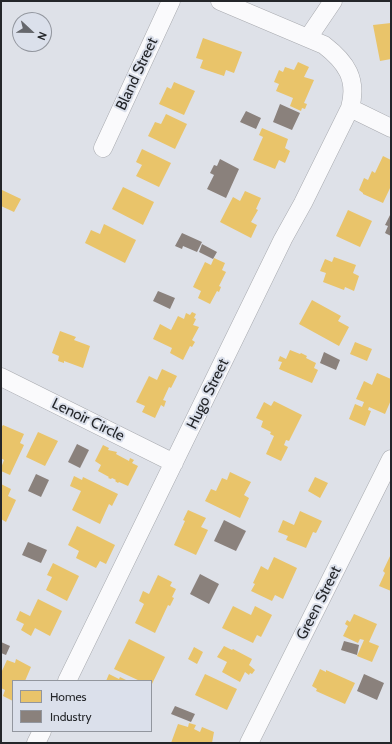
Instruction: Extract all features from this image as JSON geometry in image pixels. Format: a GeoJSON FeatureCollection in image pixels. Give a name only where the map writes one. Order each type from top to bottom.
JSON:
{"type":"FeatureCollection","features":[{"type":"Feature","properties":{"kind":"street","name":"Bland Street"},"geometry":{"type":"LineString","coordinates":[[103,148],[171,1]]}},
{"type":"Feature","properties":{"kind":"street","name":"Hugo Street"},"geometry":{"type":"LineString","coordinates":[[67,680],[283,239],[303,203],[350,108],[353,96],[351,77],[342,62],[324,45],[220,1]]}},
{"type":"Feature","properties":{"kind":"street"},"geometry":{"type":"LineString","coordinates":[[308,38],[333,1]]}},
{"type":"Feature","properties":{"kind":"street"},"geometry":{"type":"LineString","coordinates":[[350,108],[391,128]]}},
{"type":"Feature","properties":{"kind":"street","name":"Lenoir Circle"},"geometry":{"type":"LineString","coordinates":[[1,377],[174,463]]}},
{"type":"Feature","properties":{"kind":"street","name":"Green Street"},"geometry":{"type":"LineString","coordinates":[[249,743],[390,461]]}},
{"type":"Feature","properties":{"kind":"street"},"geometry":{"type":"LineString","coordinates":[[36,743],[42,732]]}},
{"type":"Feature","properties":{"kind":"building: Homes"},"geometry":{"type":"Polygon","coordinates":[[[391,23],[391,59],[380,61],[373,25],[391,23]]]}},
{"type":"Feature","properties":{"kind":"building: Homes"},"geometry":{"type":"Polygon","coordinates":[[[203,38],[242,52],[234,73],[226,70],[224,76],[200,68],[203,60],[196,58],[203,38]]]}},
{"type":"Feature","properties":{"kind":"building: Homes"},"geometry":{"type":"Polygon","coordinates":[[[298,62],[309,67],[304,77],[314,80],[304,103],[307,104],[305,109],[302,108],[301,111],[290,106],[293,98],[276,91],[279,84],[274,82],[279,70],[283,72],[285,67],[294,70],[298,62]]]}},
{"type":"Feature","properties":{"kind":"building: Homes"},"geometry":{"type":"Polygon","coordinates":[[[174,82],[195,91],[184,115],[159,104],[167,87],[171,89],[174,82]]]}},
{"type":"Feature","properties":{"kind":"building: Homes"},"geometry":{"type":"Polygon","coordinates":[[[166,114],[187,124],[175,149],[148,136],[155,122],[161,124],[166,114]]]}},
{"type":"Feature","properties":{"kind":"building: Homes"},"geometry":{"type":"Polygon","coordinates":[[[262,128],[288,139],[285,148],[290,151],[285,163],[279,160],[275,169],[253,160],[263,137],[259,135],[262,128]]]}},
{"type":"Feature","properties":{"kind":"building: Homes"},"geometry":{"type":"Polygon","coordinates":[[[142,149],[171,163],[159,187],[136,176],[142,165],[136,162],[142,149]]]}},
{"type":"Feature","properties":{"kind":"building: Homes"},"geometry":{"type":"Polygon","coordinates":[[[383,156],[391,160],[391,186],[383,203],[363,194],[359,190],[364,178],[368,180],[372,171],[375,173],[383,156]]]}},
{"type":"Feature","properties":{"kind":"building: Homes"},"geometry":{"type":"Polygon","coordinates":[[[123,187],[154,202],[143,225],[112,209],[123,187]]]}},
{"type":"Feature","properties":{"kind":"building: Homes"},"geometry":{"type":"Polygon","coordinates":[[[2,190],[21,199],[14,212],[1,206],[2,190]]]}},
{"type":"Feature","properties":{"kind":"building: Homes"},"geometry":{"type":"Polygon","coordinates":[[[245,191],[261,198],[256,209],[258,210],[251,222],[257,225],[251,238],[220,222],[233,197],[240,201],[245,191]]]}},
{"type":"Feature","properties":{"kind":"building: Homes"},"geometry":{"type":"Polygon","coordinates":[[[348,210],[372,221],[360,247],[336,236],[348,210]]]}},
{"type":"Feature","properties":{"kind":"building: Homes"},"geometry":{"type":"Polygon","coordinates":[[[104,224],[136,240],[125,263],[85,243],[91,230],[100,234],[104,224]]]}},
{"type":"Feature","properties":{"kind":"building: Homes"},"geometry":{"type":"Polygon","coordinates":[[[334,257],[356,265],[353,273],[359,276],[354,291],[345,287],[344,290],[323,282],[326,273],[320,271],[325,259],[332,262],[334,257]]]}},
{"type":"Feature","properties":{"kind":"building: Homes"},"geometry":{"type":"Polygon","coordinates":[[[214,258],[225,263],[222,270],[226,272],[219,286],[221,287],[219,292],[217,291],[210,304],[198,298],[201,291],[193,287],[205,262],[211,265],[214,258]]]}},
{"type":"Feature","properties":{"kind":"building: Homes"},"geometry":{"type":"Polygon","coordinates":[[[312,300],[341,316],[338,321],[349,327],[339,346],[299,324],[312,300]]]}},
{"type":"Feature","properties":{"kind":"building: Homes"},"geometry":{"type":"Polygon","coordinates":[[[192,312],[196,314],[194,318],[196,319],[193,325],[199,327],[192,340],[195,342],[192,347],[190,346],[183,360],[170,353],[172,348],[153,339],[160,324],[171,330],[178,316],[184,319],[186,313],[190,315],[192,312]]]}},
{"type":"Feature","properties":{"kind":"building: Homes"},"geometry":{"type":"Polygon","coordinates":[[[60,331],[76,337],[74,340],[90,346],[83,368],[64,361],[64,363],[58,361],[59,356],[52,353],[60,331]]]}},
{"type":"Feature","properties":{"kind":"building: Homes"},"geometry":{"type":"Polygon","coordinates":[[[355,342],[372,349],[367,361],[350,354],[355,342]]]}},
{"type":"Feature","properties":{"kind":"building: Homes"},"geometry":{"type":"Polygon","coordinates":[[[290,350],[307,356],[306,358],[316,363],[314,368],[318,370],[312,383],[279,369],[282,362],[278,361],[280,356],[286,359],[290,350]]]}},
{"type":"Feature","properties":{"kind":"building: Homes"},"geometry":{"type":"Polygon","coordinates":[[[162,369],[177,376],[171,388],[169,387],[163,400],[166,401],[164,407],[161,405],[155,418],[142,412],[145,406],[136,402],[149,376],[157,380],[162,369]]]}},
{"type":"Feature","properties":{"kind":"building: Homes"},"geometry":{"type":"Polygon","coordinates":[[[377,373],[391,379],[391,400],[385,414],[369,407],[368,410],[371,411],[365,426],[349,419],[355,404],[362,407],[364,402],[356,399],[364,381],[372,385],[377,373]]]}},
{"type":"Feature","properties":{"kind":"building: Homes"},"geometry":{"type":"Polygon","coordinates":[[[274,401],[302,415],[289,441],[286,440],[284,445],[288,447],[281,461],[266,454],[274,436],[270,434],[271,432],[261,427],[263,421],[256,418],[264,402],[271,406],[274,401]]]}},
{"type":"Feature","properties":{"kind":"building: Homes"},"geometry":{"type":"Polygon","coordinates":[[[3,425],[24,434],[20,443],[24,445],[10,475],[1,471],[4,460],[1,458],[1,428],[3,425]]]}},
{"type":"Feature","properties":{"kind":"building: Homes"},"geometry":{"type":"Polygon","coordinates":[[[38,432],[58,441],[45,466],[26,457],[38,432]]]}},
{"type":"Feature","properties":{"kind":"building: Homes"},"geometry":{"type":"Polygon","coordinates":[[[103,445],[109,448],[108,450],[117,452],[116,454],[129,461],[130,458],[134,460],[132,463],[138,466],[128,486],[119,482],[118,483],[112,478],[108,478],[109,477],[98,471],[101,465],[95,461],[103,445]]]}},
{"type":"Feature","properties":{"kind":"building: Homes"},"geometry":{"type":"Polygon","coordinates":[[[230,472],[251,482],[244,495],[249,498],[240,518],[205,501],[211,489],[216,491],[222,478],[227,480],[230,472]]]}},
{"type":"Feature","properties":{"kind":"building: Homes"},"geometry":{"type":"Polygon","coordinates":[[[74,476],[82,480],[83,477],[118,494],[112,506],[109,504],[100,524],[72,510],[81,491],[70,486],[74,476]]]}},
{"type":"Feature","properties":{"kind":"building: Homes"},"geometry":{"type":"Polygon","coordinates":[[[315,477],[328,483],[320,498],[308,491],[315,477]]]}},
{"type":"Feature","properties":{"kind":"building: Homes"},"geometry":{"type":"Polygon","coordinates":[[[1,484],[11,489],[8,496],[16,500],[6,522],[1,519],[1,484]]]}},
{"type":"Feature","properties":{"kind":"building: Homes"},"geometry":{"type":"Polygon","coordinates":[[[188,510],[206,518],[201,527],[208,530],[196,555],[174,545],[185,521],[183,520],[188,510]]]}},
{"type":"Feature","properties":{"kind":"building: Homes"},"geometry":{"type":"Polygon","coordinates":[[[300,511],[322,521],[316,533],[313,532],[306,548],[286,540],[288,536],[278,532],[283,520],[294,525],[300,511]]]}},
{"type":"Feature","properties":{"kind":"building: Homes"},"geometry":{"type":"Polygon","coordinates":[[[77,526],[115,545],[106,564],[100,561],[96,568],[76,558],[79,551],[68,545],[77,526]]]}},
{"type":"Feature","properties":{"kind":"building: Homes"},"geometry":{"type":"Polygon","coordinates":[[[391,554],[391,591],[379,586],[385,573],[383,571],[391,554]]]}},
{"type":"Feature","properties":{"kind":"building: Homes"},"geometry":{"type":"Polygon","coordinates":[[[274,557],[297,568],[283,599],[275,595],[272,601],[251,591],[261,566],[268,570],[274,557]]]}},
{"type":"Feature","properties":{"kind":"building: Homes"},"geometry":{"type":"Polygon","coordinates":[[[53,563],[79,576],[67,601],[46,590],[52,577],[47,575],[53,563]]]}},
{"type":"Feature","properties":{"kind":"building: Homes"},"geometry":{"type":"Polygon","coordinates":[[[158,575],[172,582],[170,586],[176,589],[172,597],[174,598],[170,606],[168,605],[155,633],[135,623],[144,604],[139,601],[143,591],[149,594],[158,575]]]}},
{"type":"Feature","properties":{"kind":"building: Homes"},"geometry":{"type":"Polygon","coordinates":[[[38,599],[62,611],[50,636],[35,628],[31,636],[21,630],[24,624],[16,620],[20,611],[30,616],[38,599]]]}},
{"type":"Feature","properties":{"kind":"building: Homes"},"geometry":{"type":"Polygon","coordinates":[[[233,606],[251,615],[255,606],[272,615],[261,637],[257,635],[253,643],[222,628],[233,606]]]}},
{"type":"Feature","properties":{"kind":"building: Homes"},"geometry":{"type":"Polygon","coordinates":[[[354,614],[377,624],[369,642],[379,646],[372,662],[357,656],[364,640],[360,639],[358,643],[343,636],[348,626],[345,624],[347,620],[350,622],[354,614]]]}},
{"type":"Feature","properties":{"kind":"building: Homes"},"geometry":{"type":"Polygon","coordinates":[[[129,639],[165,657],[152,684],[152,680],[138,680],[114,669],[129,639]]]}},
{"type":"Feature","properties":{"kind":"building: Homes"},"geometry":{"type":"Polygon","coordinates":[[[224,646],[252,659],[249,665],[255,670],[252,674],[250,673],[249,675],[245,672],[240,682],[222,672],[227,662],[217,657],[224,646]]]}},
{"type":"Feature","properties":{"kind":"building: Homes"},"geometry":{"type":"Polygon","coordinates":[[[194,647],[203,652],[197,664],[188,659],[194,647]]]}},
{"type":"Feature","properties":{"kind":"building: Homes"},"geometry":{"type":"Polygon","coordinates":[[[16,659],[31,667],[25,680],[12,680],[12,700],[3,696],[5,690],[1,688],[1,673],[7,660],[15,663],[16,659]]]}},
{"type":"Feature","properties":{"kind":"building: Homes"},"geometry":{"type":"Polygon","coordinates":[[[320,669],[326,672],[326,670],[355,683],[345,704],[316,691],[317,689],[312,686],[320,669]]]}},
{"type":"Feature","properties":{"kind":"building: Homes"},"geometry":{"type":"Polygon","coordinates":[[[109,674],[119,679],[120,677],[126,680],[106,680],[109,674]]]}},
{"type":"Feature","properties":{"kind":"building: Homes"},"geometry":{"type":"Polygon","coordinates":[[[205,674],[237,689],[227,710],[195,695],[205,674]]]}},
{"type":"Feature","properties":{"kind":"building: Homes"},"geometry":{"type":"Polygon","coordinates":[[[189,723],[196,725],[194,729],[200,732],[202,727],[214,732],[212,743],[171,743],[178,724],[188,727],[189,723]]]}},
{"type":"Feature","properties":{"kind":"building: Industry"},"geometry":{"type":"Polygon","coordinates":[[[280,104],[300,113],[292,130],[273,122],[280,104]]]}},
{"type":"Feature","properties":{"kind":"building: Industry"},"geometry":{"type":"Polygon","coordinates":[[[246,111],[261,118],[256,129],[240,122],[246,111]]]}},
{"type":"Feature","properties":{"kind":"building: Industry"},"geometry":{"type":"Polygon","coordinates":[[[220,159],[239,169],[226,198],[207,189],[214,175],[210,173],[214,165],[217,166],[220,159]]]}},
{"type":"Feature","properties":{"kind":"building: Industry"},"geometry":{"type":"Polygon","coordinates":[[[391,213],[391,236],[385,233],[388,226],[385,225],[391,213]]]}},
{"type":"Feature","properties":{"kind":"building: Industry"},"geometry":{"type":"Polygon","coordinates":[[[182,233],[202,242],[197,252],[183,246],[182,249],[175,246],[182,233]]]}},
{"type":"Feature","properties":{"kind":"building: Industry"},"geometry":{"type":"Polygon","coordinates":[[[202,244],[217,252],[213,259],[199,252],[202,244]]]}},
{"type":"Feature","properties":{"kind":"building: Industry"},"geometry":{"type":"Polygon","coordinates":[[[158,291],[175,298],[170,309],[153,301],[158,291]]]}},
{"type":"Feature","properties":{"kind":"building: Industry"},"geometry":{"type":"Polygon","coordinates":[[[324,352],[340,360],[336,370],[320,363],[324,352]]]}},
{"type":"Feature","properties":{"kind":"building: Industry"},"geometry":{"type":"Polygon","coordinates":[[[77,444],[89,450],[80,468],[68,462],[77,444]]]}},
{"type":"Feature","properties":{"kind":"building: Industry"},"geometry":{"type":"Polygon","coordinates":[[[36,474],[49,480],[41,497],[28,491],[36,474]]]}},
{"type":"Feature","properties":{"kind":"building: Industry"},"geometry":{"type":"Polygon","coordinates":[[[224,520],[246,531],[236,551],[214,541],[224,520]]]}},
{"type":"Feature","properties":{"kind":"building: Industry"},"geometry":{"type":"Polygon","coordinates":[[[28,542],[47,550],[41,563],[22,555],[28,542]]]}},
{"type":"Feature","properties":{"kind":"building: Industry"},"geometry":{"type":"Polygon","coordinates":[[[200,574],[219,584],[209,604],[190,594],[200,574]]]}},
{"type":"Feature","properties":{"kind":"building: Industry"},"geometry":{"type":"Polygon","coordinates":[[[344,641],[359,645],[357,655],[341,650],[344,641]]]}},
{"type":"Feature","properties":{"kind":"building: Industry"},"geometry":{"type":"Polygon","coordinates":[[[1,642],[10,646],[6,655],[1,653],[1,642]]]}},
{"type":"Feature","properties":{"kind":"building: Industry"},"geometry":{"type":"Polygon","coordinates":[[[364,674],[384,683],[377,700],[357,691],[364,674]]]}},
{"type":"Feature","properties":{"kind":"building: Industry"},"geometry":{"type":"Polygon","coordinates":[[[175,706],[195,714],[191,722],[171,714],[175,706]]]}}]}
